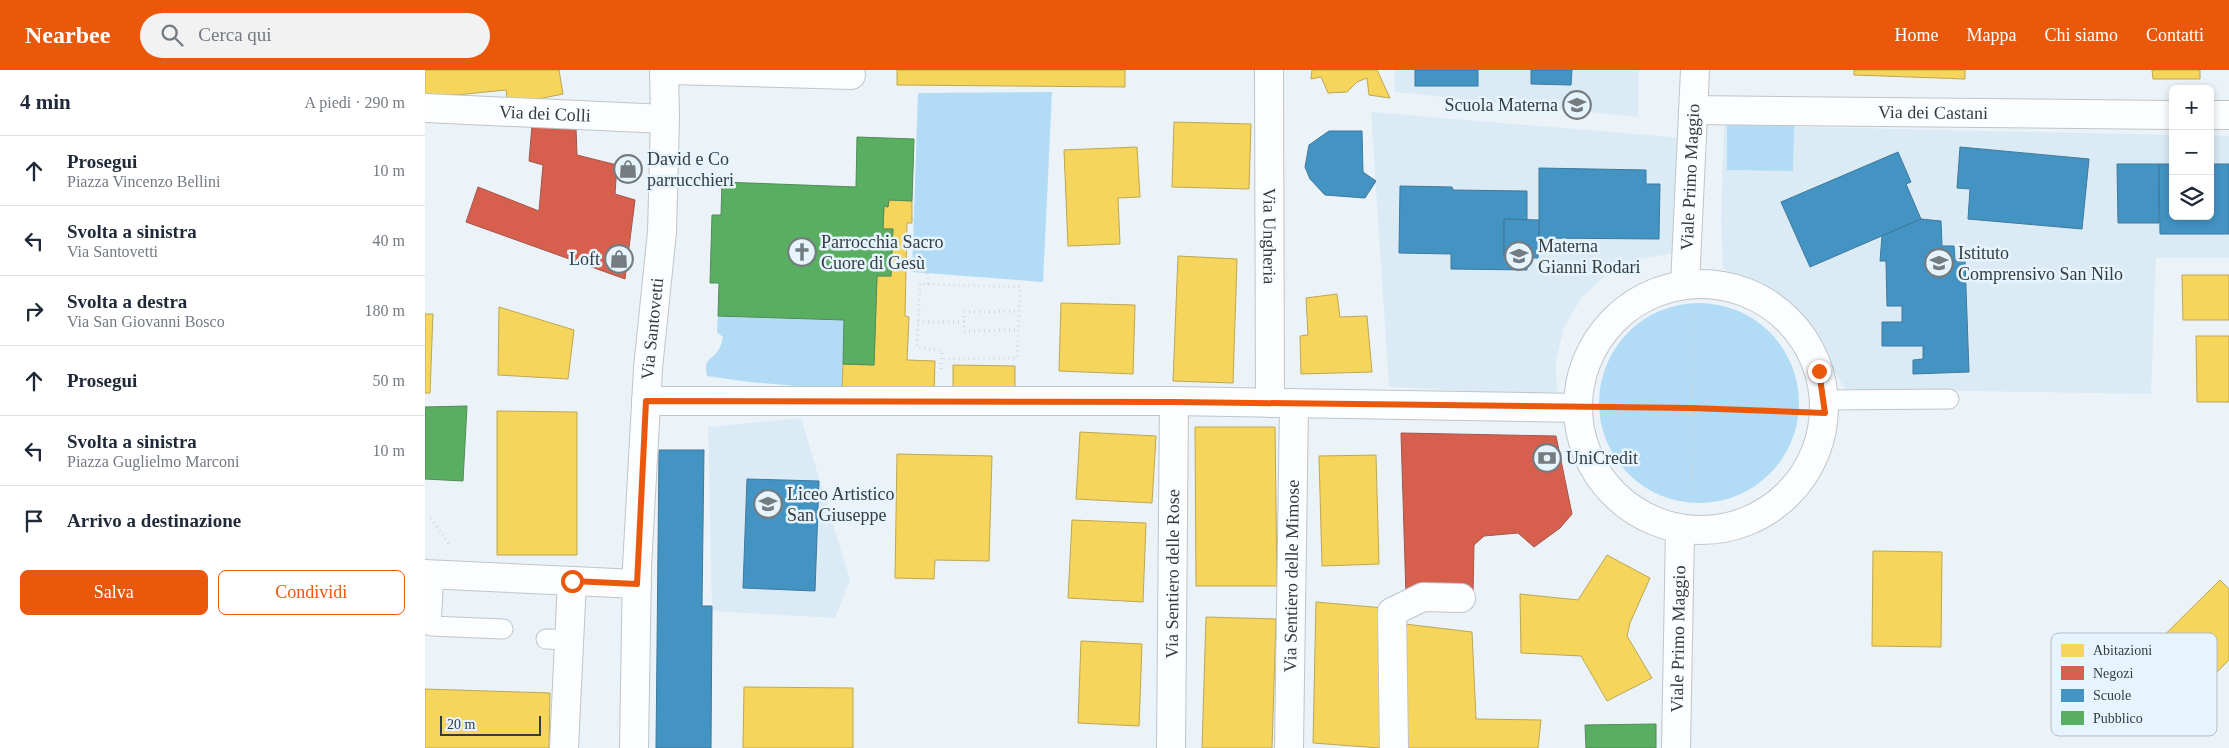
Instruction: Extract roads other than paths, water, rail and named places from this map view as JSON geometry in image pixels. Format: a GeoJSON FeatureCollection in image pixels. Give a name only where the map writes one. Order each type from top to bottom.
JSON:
{"type":"FeatureCollection","features":[{"type":"Feature","properties":{"kind":"street","name":"Via Santovetti"},"geometry":{"type":"LineString","coordinates":[[634,748],[637,584],[646,401],[662,232],[665,118],[663,70]]}},
{"type":"Feature","properties":{"kind":"street"},"geometry":{"type":"LineString","coordinates":[[671,70],[851,75]]}},
{"type":"Feature","properties":{"kind":"street","name":"Via Ungheria"},"geometry":{"type":"LineString","coordinates":[[1269,70],[1282,403]]}},
{"type":"Feature","properties":{"kind":"street","name":"Viale Primo Maggio"},"geometry":{"type":"LineString","coordinates":[[1689,284],[1695,70]]}},
{"type":"Feature","properties":{"kind":"street","name":"Via dei Colli"},"geometry":{"type":"LineString","coordinates":[[425,108],[665,118]]}},
{"type":"Feature","properties":{"kind":"street","name":"Via dei Castani"},"geometry":{"type":"LineString","coordinates":[[1693,110],[2169,115]]}},
{"type":"Feature","properties":{"kind":"street"},"geometry":{"type":"LineString","coordinates":[[2214,115],[2229,115]]}},
{"type":"Feature","properties":{"kind":"street"},"geometry":{"type":"LineString","coordinates":[[1689,284],[1713,284],[1742,291],[1768,303],[1790,322],[1811,354],[1819,371],[1825,406],[1816,455],[1800,482],[1779,504],[1753,520],[1731,528],[1686,530],[1639,515],[1606,487],[1584,451],[1577,408],[1581,373],[1596,340],[1620,313],[1650,294],[1689,284]]}},
{"type":"Feature","properties":{"kind":"street"},"geometry":{"type":"LineString","coordinates":[[646,401],[1174,402],[1577,408]]}},
{"type":"Feature","properties":{"kind":"street","name":"Via Sentiero delle Rose"},"geometry":{"type":"LineString","coordinates":[[1171,748],[1174,402]]}},
{"type":"Feature","properties":{"kind":"street","name":"Via Sentiero delle Mimose"},"geometry":{"type":"LineString","coordinates":[[1282,403],[1289,748]]}},
{"type":"Feature","properties":{"kind":"street","name":"Viale Primo Maggio"},"geometry":{"type":"LineString","coordinates":[[1676,748],[1686,530]]}},
{"type":"Feature","properties":{"kind":"street"},"geometry":{"type":"LineString","coordinates":[[429,574],[637,584]]}},
{"type":"Feature","properties":{"kind":"street"},"geometry":{"type":"LineString","coordinates":[[565,748],[558,640],[572,581]]}},
{"type":"Feature","properties":{"kind":"street"},"geometry":{"type":"LineString","coordinates":[[1394,748],[1392,612],[1423,597],[1461,598]]}},
{"type":"Feature","properties":{"kind":"lane"},"geometry":{"type":"LineString","coordinates":[[1825,406],[1949,399]]}},
{"type":"Feature","properties":{"kind":"lane"},"geometry":{"type":"LineString","coordinates":[[429,574],[431,626],[503,629]]}},
{"type":"Feature","properties":{"kind":"place","name":"Scuola Materna"},"geometry":{"type":"Point","coordinates":[1577,105]}},
{"type":"Feature","properties":{"kind":"place","name":"David e Co parrucchieri"},"geometry":{"type":"Point","coordinates":[628,169]}},
{"type":"Feature","properties":{"kind":"place","name":"Parrocchia Sacro Cuore di Gesù"},"geometry":{"type":"Point","coordinates":[802,252]}},
{"type":"Feature","properties":{"kind":"place","name":"Materna Gianni Rodari"},"geometry":{"type":"Point","coordinates":[1519,256]}},
{"type":"Feature","properties":{"kind":"place","name":"Loft"},"geometry":{"type":"Point","coordinates":[619,259]}},
{"type":"Feature","properties":{"kind":"place","name":"Istituto Comprensivo San Nilo"},"geometry":{"type":"Point","coordinates":[1939,263]}},
{"type":"Feature","properties":{"kind":"place","name":"UniCredit"},"geometry":{"type":"Point","coordinates":[1547,458]}},
{"type":"Feature","properties":{"kind":"place","name":"Liceo Artistico San Giuseppe"},"geometry":{"type":"Point","coordinates":[768,504]}}]}
